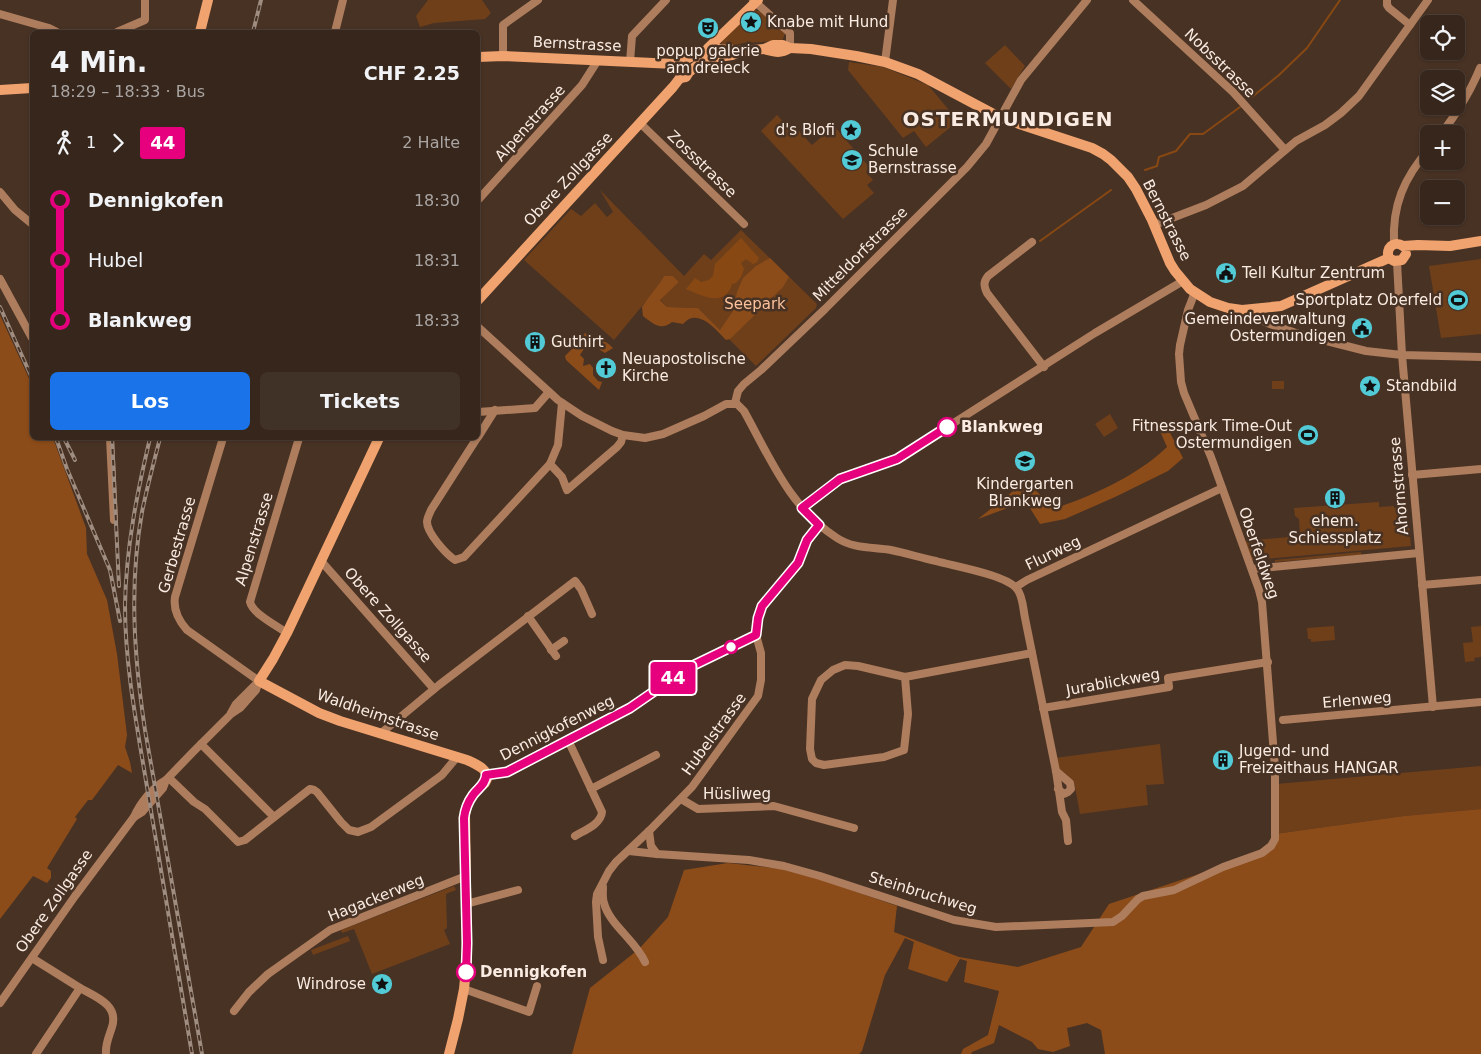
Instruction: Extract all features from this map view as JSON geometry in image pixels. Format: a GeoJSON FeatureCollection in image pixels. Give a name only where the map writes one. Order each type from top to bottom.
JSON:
{"type":"FeatureCollection","features":[{"type":"Feature","properties":{"kind":"street"},"geometry":{"type":"LineString","coordinates":[[122,30],[145,20],[145,0]]}},
{"type":"Feature","properties":{"kind":"street"},"geometry":{"type":"LineString","coordinates":[[200,30],[208,0]]}},
{"type":"Feature","properties":{"kind":"street"},"geometry":{"type":"LineString","coordinates":[[336,30],[343,0]]}},
{"type":"Feature","properties":{"kind":"street"},"geometry":{"type":"LineString","coordinates":[[503,56],[503,25],[538,0]]}},
{"type":"Feature","properties":{"kind":"street"},"geometry":{"type":"LineString","coordinates":[[630,62],[632,36],[666,0]]}},
{"type":"Feature","properties":{"kind":"street"},"geometry":{"type":"LineString","coordinates":[[885,62],[893,0]]}},
{"type":"Feature","properties":{"kind":"street","name":"Mitteldorfstrasse"},"geometry":{"type":"LineString","coordinates":[[735,403],[741,388],[824,309],[967,167],[986,144],[1021,80],[1087,0]]}},
{"type":"Feature","properties":{"kind":"street","name":"Nobsstrasse"},"geometry":{"type":"LineString","coordinates":[[1133,0],[1210,70],[1285,150]]}},
{"type":"Feature","properties":{"kind":"street"},"geometry":{"type":"LineString","coordinates":[[1387,0],[1389,8],[1410,25]]}},
{"type":"Feature","properties":{"kind":"street"},"geometry":{"type":"LineString","coordinates":[[1154,225],[1231,194],[1258,175],[1296,141],[1336,117],[1352,103],[1428,0]]}},
{"type":"Feature","properties":{"kind":"street"},"geometry":{"type":"LineString","coordinates":[[712,52],[678,63],[673,69],[676,77],[686,77],[689,72],[712,52],[720,38],[756,1],[790,33],[790,48]]}},
{"type":"Feature","properties":{"kind":"street"},"geometry":{"type":"LineString","coordinates":[[0,14],[54,30]]}},
{"type":"Feature","properties":{"kind":"street","name":"Bernstrasse"},"geometry":{"type":"LineString","coordinates":[[712,52],[732,49],[742,51],[764,49],[783,52],[790,48],[818,50],[885,62],[918,74],[1001,118],[1092,148],[1103,154],[1118,167],[1131,182],[1154,225],[1170,263],[1182,281],[1210,302],[1228,308],[1253,310],[1266,307],[1350,267],[1418,245],[1442,246],[1481,241]]}},
{"type":"Feature","properties":{"kind":"street","name":"Bernstrasse"},"geometry":{"type":"LineString","coordinates":[[480,57],[503,56],[678,63]]}},
{"type":"Feature","properties":{"kind":"street","name":"Alpenstrasse"},"geometry":{"type":"LineString","coordinates":[[480,198],[582,85],[598,60]]}},
{"type":"Feature","properties":{"kind":"street"},"geometry":{"type":"LineString","coordinates":[[678,63],[688,65],[689,72]]}},
{"type":"Feature","properties":{"kind":"street"},"geometry":{"type":"LineString","coordinates":[[1448,125],[1472,88],[1480,68]]}},
{"type":"Feature","properties":{"kind":"street","name":"Obere Zollgasse"},"geometry":{"type":"LineString","coordinates":[[480,298],[674,87],[680,78]]}},
{"type":"Feature","properties":{"kind":"street"},"geometry":{"type":"LineString","coordinates":[[0,90],[30,88]]}},
{"type":"Feature","properties":{"kind":"street","name":"Zossstrasse"},"geometry":{"type":"LineString","coordinates":[[640,123],[744,224]]}},
{"type":"Feature","properties":{"kind":"street","name":"Ahornstrasse"},"geometry":{"type":"LineString","coordinates":[[1420,159],[1414,166],[1402,190],[1395,217],[1402,355],[1433,707]]}},
{"type":"Feature","properties":{"kind":"street"},"geometry":{"type":"LineString","coordinates":[[0,192],[15,210],[30,222]]}},
{"type":"Feature","properties":{"kind":"street"},"geometry":{"type":"LineString","coordinates":[[1032,242],[988,276],[985,279],[984,285],[987,293],[1044,367]]}},
{"type":"Feature","properties":{"kind":"street"},"geometry":{"type":"LineString","coordinates":[[0,278],[30,334]]}},
{"type":"Feature","properties":{"kind":"street"},"geometry":{"type":"LineString","coordinates":[[802,508],[840,479],[897,459],[1103,328],[1182,281]]}},
{"type":"Feature","properties":{"kind":"street","name":"Oberfeldweg"},"geometry":{"type":"LineString","coordinates":[[1195,292],[1188,310],[1180,345],[1181,382],[1211,457],[1252,569],[1262,602],[1276,788],[1275,834]]}},
{"type":"Feature","properties":{"kind":"street"},"geometry":{"type":"LineString","coordinates":[[1253,310],[1259,319],[1267,323],[1337,344],[1372,352],[1402,355],[1481,357]]}},
{"type":"Feature","properties":{"kind":"street"},"geometry":{"type":"LineString","coordinates":[[480,329],[562,403],[606,428],[624,435],[645,438],[664,434],[704,416],[723,404],[735,403]]}},
{"type":"Feature","properties":{"kind":"street"},"geometry":{"type":"LineString","coordinates":[[480,412],[535,408],[549,392]]}},
{"type":"Feature","properties":{"kind":"street"},"geometry":{"type":"LineString","coordinates":[[476,440],[431,510],[427,522],[430,531],[446,554],[455,560],[464,557],[550,464],[558,445],[562,403]]}},
{"type":"Feature","properties":{"kind":"street","name":"Flurweg"},"geometry":{"type":"LineString","coordinates":[[735,403],[742,408],[789,491],[802,508],[819,525],[842,541],[860,547],[898,551],[993,576],[1016,587],[1027,580],[1222,488]]}},
{"type":"Feature","properties":{"kind":"street"},"geometry":{"type":"LineString","coordinates":[[480,434],[495,410]]}},
{"type":"Feature","properties":{"kind":"street"},"geometry":{"type":"LineString","coordinates":[[550,464],[562,477],[568,490],[617,448],[624,435]]}},
{"type":"Feature","properties":{"kind":"street"},"geometry":{"type":"LineString","coordinates":[[110,440],[114,520]]}},
{"type":"Feature","properties":{"kind":"street","name":"Gerbestrasse"},"geometry":{"type":"LineString","coordinates":[[222,440],[175,596],[175,611],[178,619],[187,630],[259,681]]}},
{"type":"Feature","properties":{"kind":"street","name":"Alpenstrasse"},"geometry":{"type":"LineString","coordinates":[[287,633],[255,611],[250,602],[298,440]]}},
{"type":"Feature","properties":{"kind":"street","name":"Obere Zollgasse"},"geometry":{"type":"LineString","coordinates":[[0,1003],[80,888],[134,817],[142,812],[163,788],[167,779],[256,690],[259,681],[287,633],[378,440]]}},
{"type":"Feature","properties":{"kind":"street"},"geometry":{"type":"LineString","coordinates":[[1412,475],[1481,468]]}},
{"type":"Feature","properties":{"kind":"street","name":"Hubelstrasse"},"geometry":{"type":"LineString","coordinates":[[603,960],[598,937],[597,894],[611,868],[692,787],[758,696],[761,680],[761,653],[756,635],[762,606],[798,563],[807,540],[819,525]]}},
{"type":"Feature","properties":{"kind":"street"},"geometry":{"type":"LineString","coordinates":[[1252,569],[1419,553]]}},
{"type":"Feature","properties":{"kind":"street","name":"Obere Zollgasse"},"geometry":{"type":"LineString","coordinates":[[321,561],[434,689]]}},
{"type":"Feature","properties":{"kind":"street"},"geometry":{"type":"LineString","coordinates":[[1422,585],[1481,580]]}},
{"type":"Feature","properties":{"kind":"street"},"geometry":{"type":"LineString","coordinates":[[380,734],[434,689],[575,581],[581,589],[592,614]]}},
{"type":"Feature","properties":{"kind":"street"},"geometry":{"type":"LineString","coordinates":[[1016,587],[1021,596],[1056,771],[1062,812],[1066,820],[1068,841]]}},
{"type":"Feature","properties":{"kind":"street"},"geometry":{"type":"LineString","coordinates":[[528,616],[554,653],[564,641]]}},
{"type":"Feature","properties":{"kind":"street","name":"Dennigkofenweg"},"geometry":{"type":"LineString","coordinates":[[449,1054],[464,989],[467,958],[465,814],[471,798],[485,782],[486,775],[507,772],[630,708],[688,668],[756,635]]}},
{"type":"Feature","properties":{"kind":"street"},"geometry":{"type":"LineString","coordinates":[[906,677],[908,714],[904,750],[884,757],[824,765],[812,759],[810,750],[812,699],[821,680],[833,670],[846,666],[858,666],[906,677],[1032,653]]}},
{"type":"Feature","properties":{"kind":"street","name":"Jurablickweg"},"geometry":{"type":"LineString","coordinates":[[1043,708],[1169,687],[1168,678],[1268,662]]}},
{"type":"Feature","properties":{"kind":"street","name":"Waldheimstrasse"},"geometry":{"type":"LineString","coordinates":[[259,681],[319,713],[457,757],[481,767],[486,775]]}},
{"type":"Feature","properties":{"kind":"street","name":"Erlenweg"},"geometry":{"type":"LineString","coordinates":[[1283,720],[1481,702]]}},
{"type":"Feature","properties":{"kind":"street"},"geometry":{"type":"LineString","coordinates":[[568,740],[602,812],[599,821],[575,836]]}},
{"type":"Feature","properties":{"kind":"street"},"geometry":{"type":"LineString","coordinates":[[201,744],[274,817]]}},
{"type":"Feature","properties":{"kind":"street"},"geometry":{"type":"LineString","coordinates":[[591,789],[656,755]]}},
{"type":"Feature","properties":{"kind":"street"},"geometry":{"type":"LineString","coordinates":[[167,779],[205,809],[238,842],[245,840],[310,789],[314,790],[340,822],[349,830],[353,832],[365,830],[442,775],[457,757]]}},
{"type":"Feature","properties":{"kind":"street"},"geometry":{"type":"LineString","coordinates":[[1056,771],[1070,783],[1071,789],[1064,794],[1058,789]]}},
{"type":"Feature","properties":{"kind":"street","name":"Hüsliweg"},"geometry":{"type":"LineString","coordinates":[[681,799],[698,809],[774,806],[854,828]]}},
{"type":"Feature","properties":{"kind":"street"},"geometry":{"type":"LineString","coordinates":[[649,831],[651,846],[657,854]]}},
{"type":"Feature","properties":{"kind":"street","name":"Steinbruchweg"},"geometry":{"type":"LineString","coordinates":[[629,850],[657,854],[749,860],[784,866],[954,920],[996,927],[1041,926],[1113,922],[1143,896],[1174,890],[1223,867],[1262,853],[1271,846],[1275,839],[1275,834]]}},
{"type":"Feature","properties":{"kind":"street","name":"Hagackerweg"},"geometry":{"type":"LineString","coordinates":[[234,1011],[249,992],[268,974],[330,930],[466,876]]}},
{"type":"Feature","properties":{"kind":"street"},"geometry":{"type":"LineString","coordinates":[[603,884],[603,902],[608,912],[639,949],[646,962]]}},
{"type":"Feature","properties":{"kind":"street"},"geometry":{"type":"LineString","coordinates":[[466,904],[518,890]]}},
{"type":"Feature","properties":{"kind":"street"},"geometry":{"type":"LineString","coordinates":[[32,958],[107,1004],[113,1012],[113,1022],[107,1040],[106,1054]]}},
{"type":"Feature","properties":{"kind":"street"},"geometry":{"type":"LineString","coordinates":[[464,989],[530,1012],[537,986]]}},
{"type":"Feature","properties":{"kind":"street"},"geometry":{"type":"LineString","coordinates":[[36,1054],[80,988]]}},
{"type":"Feature","properties":{"kind":"green space"},"geometry":{"type":"Polygon","coordinates":[[[428,0],[482,0],[491,13],[485,19],[434,23],[420,27],[416,16],[428,0]]]}},
{"type":"Feature","properties":{"kind":"green space"},"geometry":{"type":"Polygon","coordinates":[[[755,10],[761,12],[785,34],[782,41],[743,43],[732,46],[721,44],[724,38],[755,10]]]}},
{"type":"Feature","properties":{"kind":"green space"},"geometry":{"type":"Polygon","coordinates":[[[1005,45],[1025,66],[1011,89],[985,63],[1005,45]]]}},
{"type":"Feature","properties":{"kind":"green space"},"geometry":{"type":"Polygon","coordinates":[[[849,62],[883,67],[928,85],[958,121],[926,147],[914,131],[903,138],[848,70],[849,62]]]}},
{"type":"Feature","properties":{"kind":"green space"},"geometry":{"type":"Polygon","coordinates":[[[777,115],[792,131],[796,128],[812,145],[834,126],[870,168],[866,172],[873,180],[867,185],[874,193],[843,219],[761,131],[777,115]]]}},
{"type":"Feature","properties":{"kind":"green space","name":"Seepark"},"geometry":{"type":"Polygon","coordinates":[[[600,190],[684,276],[704,254],[711,260],[741,230],[817,304],[816,308],[756,366],[698,308],[667,307],[660,299],[679,282],[673,276],[664,276],[657,288],[614,340],[524,260],[571,209],[581,216],[595,203],[607,217],[613,212],[600,190]]]}},
{"type":"Feature","properties":{"kind":"green space","name":"Seepark"},"geometry":{"type":"Polygon","coordinates":[[[770,258],[789,277],[783,287],[730,339],[726,340],[714,328],[699,318],[689,319],[683,324],[672,322],[661,326],[654,324],[643,316],[642,307],[664,276],[673,276],[679,282],[660,300],[667,307],[698,308],[720,330],[733,311],[737,292],[743,278],[756,266],[770,258]]]}},
{"type":"Feature","properties":{"kind":"green space","name":"Sportplatz Oberfeld"},"geometry":{"type":"Polygon","coordinates":[[[1481,259],[1481,334],[1441,338],[1429,266],[1481,259]]]}},
{"type":"Feature","properties":{"kind":"green space"},"geometry":{"type":"Polygon","coordinates":[[[0,315],[30,381],[30,440],[54,440],[86,528],[87,554],[107,600],[117,654],[127,735],[125,747],[132,773],[118,765],[92,800],[88,800],[75,817],[77,819],[47,868],[51,871],[51,878],[47,883],[33,876],[0,919],[0,315]]]}},
{"type":"Feature","properties":{"kind":"green space"},"geometry":{"type":"Polygon","coordinates":[[[585,333],[593,340],[604,341],[613,348],[605,353],[600,350],[598,344],[592,345],[588,342],[580,355],[584,359],[583,366],[590,364],[593,368],[593,375],[598,381],[602,382],[599,390],[566,360],[565,356],[581,340],[585,333]]]}},
{"type":"Feature","properties":{"kind":"green space"},"geometry":{"type":"Polygon","coordinates":[[[1272,381],[1284,381],[1284,389],[1272,389],[1272,381]]]}},
{"type":"Feature","properties":{"kind":"green space"},"geometry":{"type":"Polygon","coordinates":[[[1110,414],[1118,428],[1104,437],[1095,424],[1110,414]]]}},
{"type":"Feature","properties":{"kind":"green space"},"geometry":{"type":"Polygon","coordinates":[[[1167,427],[1183,458],[1168,471],[1115,497],[1065,519],[1040,524],[1028,505],[1021,503],[978,519],[1022,484],[1031,485],[1053,509],[1113,484],[1142,467],[1167,447],[1160,431],[1167,427]]]}},
{"type":"Feature","properties":{"kind":"green space"},"geometry":{"type":"Polygon","coordinates":[[[1379,502],[1379,507],[1407,507],[1411,546],[1252,560],[1245,541],[1300,536],[1299,519],[1295,516],[1294,508],[1379,502]]]}},
{"type":"Feature","properties":{"kind":"green space"},"geometry":{"type":"Polygon","coordinates":[[[1361,552],[1361,555],[1275,562],[1275,560],[1361,552]]]}},
{"type":"Feature","properties":{"kind":"green space"},"geometry":{"type":"Polygon","coordinates":[[[1334,626],[1335,640],[1311,642],[1311,639],[1308,639],[1307,628],[1334,626]]]}},
{"type":"Feature","properties":{"kind":"green space"},"geometry":{"type":"Polygon","coordinates":[[[1481,626],[1481,657],[1474,658],[1475,661],[1465,662],[1463,643],[1473,642],[1471,627],[1481,626]]]}},
{"type":"Feature","properties":{"kind":"green space"},"geometry":{"type":"Polygon","coordinates":[[[1160,744],[1164,784],[1146,785],[1148,805],[1080,814],[1074,782],[1061,772],[1055,758],[1160,744]]]}},
{"type":"Feature","properties":{"kind":"green space"},"geometry":{"type":"Polygon","coordinates":[[[1481,766],[1481,809],[1404,816],[1275,834],[1276,784],[1481,766]]]}},
{"type":"Feature","properties":{"kind":"green space"},"geometry":{"type":"Polygon","coordinates":[[[1481,809],[1481,1054],[1105,1054],[1101,1030],[1087,1023],[1067,1028],[1070,1046],[1053,1052],[1038,1049],[1032,1042],[999,1025],[994,1043],[971,1054],[961,1054],[963,1049],[988,1035],[999,991],[964,982],[967,961],[960,959],[947,982],[908,969],[914,942],[905,938],[885,975],[862,1051],[859,1054],[572,1054],[590,988],[639,949],[668,917],[684,870],[728,863],[781,869],[822,880],[897,906],[894,932],[959,957],[1018,967],[1081,947],[1109,904],[1262,853],[1275,834],[1404,816],[1481,809]]]}},
{"type":"Feature","properties":{"kind":"green space"},"geometry":{"type":"Polygon","coordinates":[[[454,886],[456,890],[446,894],[447,928],[444,930],[450,944],[372,974],[354,929],[342,933],[341,930],[454,886]]]}},
{"type":"Feature","properties":{"kind":"green space"},"geometry":{"type":"Polygon","coordinates":[[[348,936],[350,941],[313,955],[311,950],[348,936]]]}},
{"type":"Feature","properties":{"kind":"shaded area"},"geometry":{"type":"Polygon","coordinates":[[[741,238],[759,258],[753,264],[746,259],[741,263],[744,269],[741,277],[736,283],[732,284],[724,296],[719,298],[706,297],[686,289],[695,278],[701,282],[709,280],[713,276],[715,264],[741,238]]]}},
{"type":"Feature","properties":{"kind":"waterway"},"geometry":{"type":"LineString","coordinates":[[1252,97],[1279,75],[1307,48],[1340,0]]}},
{"type":"Feature","properties":{"kind":"waterway"},"geometry":{"type":"LineString","coordinates":[[1145,170],[1157,166],[1159,157],[1176,151],[1190,134],[1203,134],[1240,107]]}},
{"type":"Feature","properties":{"kind":"waterway"},"geometry":{"type":"LineString","coordinates":[[1040,241],[1111,190]]}},
{"type":"Feature","properties":{"kind":"railway"},"geometry":{"type":"LineString","coordinates":[[254,30],[261,0]]}},
{"type":"Feature","properties":{"kind":"railway"},"geometry":{"type":"LineString","coordinates":[[0,307],[30,374]]}},
{"type":"Feature","properties":{"kind":"railway"},"geometry":{"type":"LineString","coordinates":[[57,440],[110,570],[120,621]]}},
{"type":"Feature","properties":{"kind":"railway"},"geometry":{"type":"LineString","coordinates":[[65,440],[75,460]]}},
{"type":"Feature","properties":{"kind":"railway"},"geometry":{"type":"LineString","coordinates":[[112,440],[119,586]]}},
{"type":"Feature","properties":{"kind":"railway"},"geometry":{"type":"LineString","coordinates":[[150,440],[130,542],[125,605],[127,653],[136,723],[192,1054]]}},
{"type":"Feature","properties":{"kind":"railway"},"geometry":{"type":"LineString","coordinates":[[160,440],[142,512],[138,539],[135,567],[134,621],[145,730],[202,1054]]}},
{"type":"Feature","properties":{"kind":"bus line","name":"44"},"geometry":{"type":"LineString","coordinates":[[466,972],[464,818],[471,798],[485,782],[486,775],[507,772],[630,708],[688,668],[756,635],[759,612],[762,606],[798,563],[807,540],[819,525],[802,508],[840,479],[897,459],[947,427]]}},
{"type":"Feature","properties":{"kind":"place","name":"Knabe mit Hund"},"geometry":{"type":"Point","coordinates":[751,22]}},
{"type":"Feature","properties":{"kind":"place","name":"popup galerie am dreieck"},"geometry":{"type":"Point","coordinates":[708,28]}},
{"type":"Feature","properties":{"kind":"place","name":"d's Blofi"},"geometry":{"type":"Point","coordinates":[851,130]}},
{"type":"Feature","properties":{"kind":"place","name":"Schule Bernstrasse"},"geometry":{"type":"Point","coordinates":[852,160]}},
{"type":"Feature","properties":{"kind":"place","name":"Tell Kultur Zentrum"},"geometry":{"type":"Point","coordinates":[1226,273]}},
{"type":"Feature","properties":{"kind":"place","name":"Sportplatz Oberfeld"},"geometry":{"type":"Point","coordinates":[1458,300]}},
{"type":"Feature","properties":{"kind":"place","name":"Gemeindeverwaltung Ostermundigen"},"geometry":{"type":"Point","coordinates":[1362,328]}},
{"type":"Feature","properties":{"kind":"place","name":"Guthirt"},"geometry":{"type":"Point","coordinates":[535,342]}},
{"type":"Feature","properties":{"kind":"place","name":"Neuapostolische Kirche"},"geometry":{"type":"Point","coordinates":[606,368]}},
{"type":"Feature","properties":{"kind":"place","name":"Standbild"},"geometry":{"type":"Point","coordinates":[1370,386]}},
{"type":"Feature","properties":{"kind":"place","name":"Blankweg"},"geometry":{"type":"Point","coordinates":[947,427]}},
{"type":"Feature","properties":{"kind":"place","name":"Fitnesspark Time-Out Ostermundigen"},"geometry":{"type":"Point","coordinates":[1308,435]}},
{"type":"Feature","properties":{"kind":"place","name":"Kindergarten Blankweg"},"geometry":{"type":"Point","coordinates":[1025,461]}},
{"type":"Feature","properties":{"kind":"place","name":"ehem. Schiessplatz"},"geometry":{"type":"Point","coordinates":[1335,498]}},
{"type":"Feature","properties":{"kind":"place","name":"Jugend- und Freizeithaus HANGAR"},"geometry":{"type":"Point","coordinates":[1223,760]}},
{"type":"Feature","properties":{"kind":"place","name":"Dennigkofen"},"geometry":{"type":"Point","coordinates":[466,972]}},
{"type":"Feature","properties":{"kind":"place","name":"Windrose"},"geometry":{"type":"Point","coordinates":[382,984]}},
{"type":"Feature","properties":{"kind":"district","name":"OSTERMUNDIGEN"},"geometry":{"type":"Point","coordinates":[1008,119]}}]}
